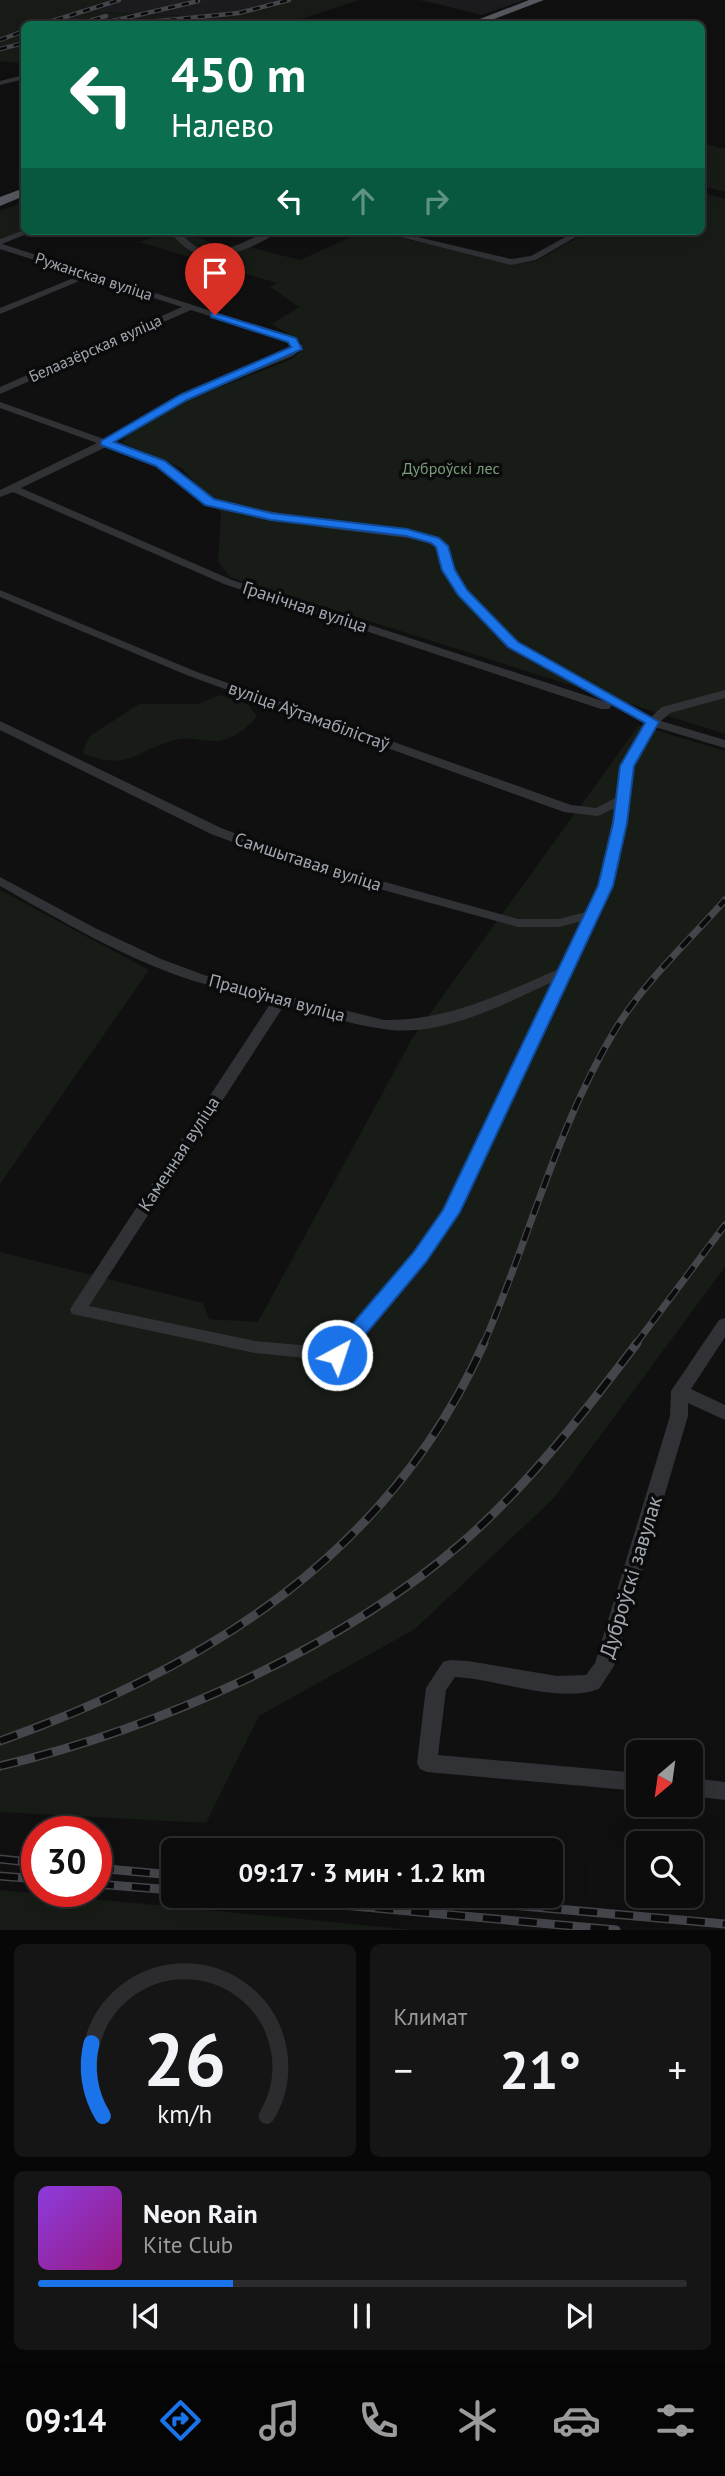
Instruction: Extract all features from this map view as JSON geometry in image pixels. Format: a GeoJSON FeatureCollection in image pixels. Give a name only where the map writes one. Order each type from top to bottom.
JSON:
{"type":"FeatureCollection","features":[{"type":"Feature","properties":{"kind":"highway"},"geometry":{"type":"LineString","coordinates":[[480,21],[539,0]]}},
{"type":"Feature","properties":{"kind":"highway"},"geometry":{"type":"LineString","coordinates":[[495,21],[553,0]]}},
{"type":"Feature","properties":{"kind":"highway"},"geometry":{"type":"LineString","coordinates":[[0,195],[21,188]]}},
{"type":"Feature","properties":{"kind":"highway"},"geometry":{"type":"LineString","coordinates":[[0,202],[21,193]]}},
{"type":"Feature","properties":{"kind":"street"},"geometry":{"type":"LineString","coordinates":[[0,83],[21,78]]}},
{"type":"Feature","properties":{"kind":"street"},"geometry":{"type":"LineString","coordinates":[[0,244],[21,235]]}},
{"type":"Feature","properties":{"kind":"street"},"geometry":{"type":"LineString","coordinates":[[177,235],[192,248],[211,253],[234,250],[266,235]]}},
{"type":"Feature","properties":{"kind":"street"},"geometry":{"type":"LineString","coordinates":[[397,235],[497,260],[516,262],[533,258],[575,235]]}},
{"type":"Feature","properties":{"kind":"street","name":"Ружанская вуліца"},"geometry":{"type":"LineString","coordinates":[[0,244],[293,340],[297,349],[184,397],[105,443]]}},
{"type":"Feature","properties":{"kind":"street"},"geometry":{"type":"LineString","coordinates":[[0,311],[90,274]]}},
{"type":"Feature","properties":{"kind":"street","name":"Белаазёрская вуліца"},"geometry":{"type":"LineString","coordinates":[[0,391],[191,307]]}},
{"type":"Feature","properties":{"kind":"street"},"geometry":{"type":"LineString","coordinates":[[0,405],[160,463],[209,502],[271,516],[407,533],[435,541],[442,546],[448,570],[463,592],[513,645],[652,722],[725,744]]}},
{"type":"Feature","properties":{"kind":"street"},"geometry":{"type":"LineString","coordinates":[[0,494],[105,443]]}},
{"type":"Feature","properties":{"kind":"street","name":"Гранічная вуліца"},"geometry":{"type":"LineString","coordinates":[[13,488],[228,582],[605,706]]}},
{"type":"Feature","properties":{"kind":"street","name":"вуліца Аўтамабілістаў"},"geometry":{"type":"LineString","coordinates":[[0,593],[193,674],[569,809],[597,812],[622,799]]}},
{"type":"Feature","properties":{"kind":"street"},"geometry":{"type":"LineString","coordinates":[[567,971],[605,886],[627,766],[652,722],[666,710],[725,694]]}},
{"type":"Feature","properties":{"kind":"street","name":"Самшытавая вуліца"},"geometry":{"type":"LineString","coordinates":[[0,725],[216,831],[308,865],[518,923],[559,923],[593,914]]}},
{"type":"Feature","properties":{"kind":"street","name":"Працоўная вуліца"},"geometry":{"type":"LineString","coordinates":[[0,881],[100,937],[156,962],[369,1022],[412,1026],[444,1020],[567,971]]}},
{"type":"Feature","properties":{"kind":"street","name":"Каменная вуліца"},"geometry":{"type":"LineString","coordinates":[[281,999],[78,1310],[255,1347],[337,1355],[420,1258],[451,1212],[567,971]]}},
{"type":"Feature","properties":{"kind":"street"},"geometry":{"type":"LineString","coordinates":[[725,1324],[680,1391],[725,1413]]}},
{"type":"Feature","properties":{"kind":"street","name":"Дуброўскі завулак"},"geometry":{"type":"LineString","coordinates":[[626,1781],[427,1763],[436,1688],[450,1668],[477,1668],[568,1687],[592,1684],[604,1666],[679,1416],[680,1391]]}},
{"type":"Feature","properties":{"kind":"street"},"geometry":{"type":"LineString","coordinates":[[704,1789],[725,1791]]}},
{"type":"Feature","properties":{"kind":"shaded area"},"geometry":{"type":"Polygon","coordinates":[[[117,0],[289,0],[239,13],[200,17],[82,11],[117,0]]]}},
{"type":"Feature","properties":{"kind":"shaded area"},"geometry":{"type":"Polygon","coordinates":[[[420,0],[524,0],[482,15],[420,0]]]}},
{"type":"Feature","properties":{"kind":"green space"},"geometry":{"type":"Polygon","coordinates":[[[0,0],[112,0],[80,11],[200,17],[239,13],[289,0],[359,0],[296,21],[21,21],[21,64],[0,61],[0,0]]]}},
{"type":"Feature","properties":{"kind":"green space"},"geometry":{"type":"Polygon","coordinates":[[[705,144],[725,149],[725,192],[705,187],[705,144]]]}},
{"type":"Feature","properties":{"kind":"green space","name":"Дуброўскі лес"},"geometry":{"type":"Polygon","coordinates":[[[705,194],[725,199],[725,734],[230,577],[218,561],[221,513],[182,468],[123,443],[126,435],[182,402],[292,359],[304,348],[301,342],[272,324],[299,307],[270,287],[277,283],[139,242],[161,235],[190,235],[226,248],[237,244],[300,260],[355,235],[389,235],[514,264],[536,261],[582,235],[705,235],[705,194]]]}},
{"type":"Feature","properties":{"kind":"green space"},"geometry":{"type":"Polygon","coordinates":[[[21,203],[21,231],[0,239],[0,211],[21,203]]]}},
{"type":"Feature","properties":{"kind":"green space"},"geometry":{"type":"Polygon","coordinates":[[[220,695],[249,705],[257,717],[244,730],[228,739],[179,739],[123,760],[98,759],[82,753],[90,736],[139,704],[198,704],[220,695]]]}},
{"type":"Feature","properties":{"kind":"green space"},"geometry":{"type":"Polygon","coordinates":[[[639,725],[725,751],[725,1267],[555,1497],[415,1629],[259,1716],[206,1823],[0,1812],[0,1252],[203,1303],[209,1319],[258,1322],[413,1037],[639,725]]]}},
{"type":"Feature","properties":{"kind":"green space"},"geometry":{"type":"Polygon","coordinates":[[[0,890],[149,970],[0,1184],[0,890]]]}},
{"type":"Feature","properties":{"kind":"green space"},"geometry":{"type":"Polygon","coordinates":[[[0,1890],[21,1892],[21,1907],[112,1907],[112,1901],[161,1906],[161,1908],[186,1908],[414,1930],[0,1930],[0,1890]]]}},
{"type":"Feature","properties":{"kind":"railway"},"geometry":{"type":"LineString","coordinates":[[52,21],[119,0]]}},
{"type":"Feature","properties":{"kind":"railway"},"geometry":{"type":"LineString","coordinates":[[158,21],[239,13],[289,0]]}},
{"type":"Feature","properties":{"kind":"railway"},"geometry":{"type":"LineString","coordinates":[[113,21],[198,1]]}},
{"type":"Feature","properties":{"kind":"railway"},"geometry":{"type":"LineString","coordinates":[[90,21],[106,16]]}},
{"type":"Feature","properties":{"kind":"railway"},"geometry":{"type":"LineString","coordinates":[[0,40],[21,32]]}},
{"type":"Feature","properties":{"kind":"railway"},"geometry":{"type":"LineString","coordinates":[[0,49],[21,44]]}},
{"type":"Feature","properties":{"kind":"railway"},"geometry":{"type":"LineString","coordinates":[[483,1345],[559,1145],[594,1067],[639,995],[725,900]]}},
{"type":"Feature","properties":{"kind":"railway"},"geometry":{"type":"LineString","coordinates":[[635,1345],[725,1225]]}},
{"type":"Feature","properties":{"kind":"railway"},"geometry":{"type":"LineString","coordinates":[[0,1766],[60,1750],[183,1707],[245,1680],[362,1617],[415,1581],[487,1520],[555,1447],[637,1343]]}},
{"type":"Feature","properties":{"kind":"railway"},"geometry":{"type":"LineString","coordinates":[[0,1741],[77,1711],[151,1677],[221,1637],[285,1593],[345,1541],[398,1483],[445,1417],[483,1345]]}},
{"type":"Feature","properties":{"kind":"railway"},"geometry":{"type":"LineString","coordinates":[[0,1859],[21,1861]]}},
{"type":"Feature","properties":{"kind":"railway"},"geometry":{"type":"LineString","coordinates":[[112,1869],[161,1874]]}},
{"type":"Feature","properties":{"kind":"railway"},"geometry":{"type":"LineString","coordinates":[[0,1876],[21,1878]]}},
{"type":"Feature","properties":{"kind":"railway"},"geometry":{"type":"LineString","coordinates":[[112,1885],[161,1889]]}},
{"type":"Feature","properties":{"kind":"railway"},"geometry":{"type":"LineString","coordinates":[[375,1908],[616,1930]]}},
{"type":"Feature","properties":{"kind":"railway"},"geometry":{"type":"LineString","coordinates":[[546,1908],[725,1924]]}},
{"type":"Feature","properties":{"kind":"route"},"geometry":{"type":"LineString","coordinates":[[215,315],[293,340],[298,346],[297,349],[184,397],[105,443],[160,463],[209,502],[325,525],[417,534],[435,541],[442,546],[447,557],[448,570],[463,592],[513,645],[652,722],[627,766],[620,823],[605,886],[451,1212],[420,1258],[337,1355]]}}]}
